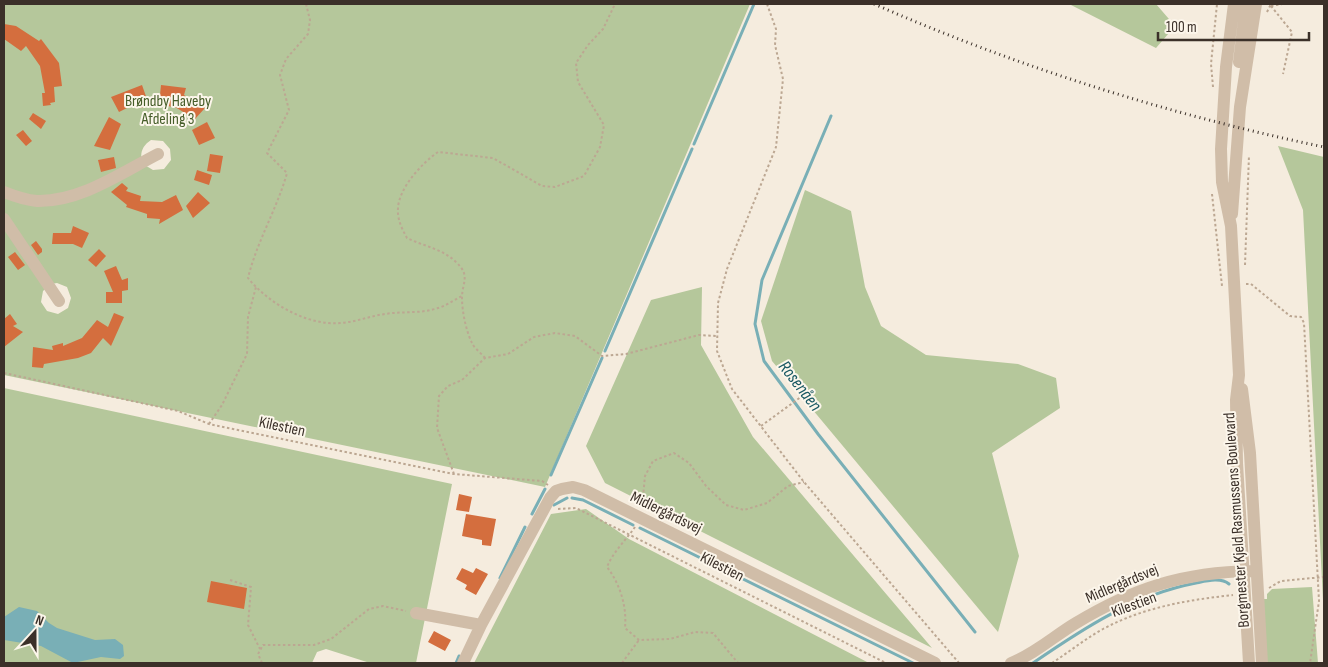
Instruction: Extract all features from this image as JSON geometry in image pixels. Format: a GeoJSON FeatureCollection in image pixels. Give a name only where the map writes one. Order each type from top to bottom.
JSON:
{"type":"FeatureCollection","features":[{"type":"Feature","properties":{"kind":"street","name":"Borgmester Kjeld Rasmussens Boulevard"},"geometry":{"type":"LineString","coordinates":[[1231,226],[1222,182],[1221,149],[1226,67],[1234,4]]}},
{"type":"Feature","properties":{"kind":"street"},"geometry":{"type":"LineString","coordinates":[[1240,107],[1238,68],[1246,4]]}},
{"type":"Feature","properties":{"kind":"street","name":"Borgmester Kjeld Rasmussens Boulevard"},"geometry":{"type":"LineString","coordinates":[[1256,4],[1240,107],[1231,226],[1239,375],[1244,398],[1250,453],[1262,663]]}},
{"type":"Feature","properties":{"kind":"street"},"geometry":{"type":"LineString","coordinates":[[4,192],[36,201],[58,200],[78,194],[158,154]]}},
{"type":"Feature","properties":{"kind":"street"},"geometry":{"type":"LineString","coordinates":[[4,220],[59,301]]}},
{"type":"Feature","properties":{"kind":"street","name":"Borgmester Kjeld Rasmussens Boulevard"},"geometry":{"type":"LineString","coordinates":[[1239,375],[1236,400],[1237,463],[1249,663]]}},
{"type":"Feature","properties":{"kind":"street","name":"Midlergårdsvej"},"geometry":{"type":"LineString","coordinates":[[556,491],[574,488],[584,490],[935,663]]}},
{"type":"Feature","properties":{"kind":"street"},"geometry":{"type":"LineString","coordinates":[[463,663],[481,625],[556,491]]}},
{"type":"Feature","properties":{"kind":"street","name":"Midlergårdsvej"},"geometry":{"type":"LineString","coordinates":[[1011,663],[1035,651],[1088,616],[1135,592],[1198,574],[1257,571]]}},
{"type":"Feature","properties":{"kind":"street"},"geometry":{"type":"LineString","coordinates":[[416,613],[481,625]]}},
{"type":"Feature","properties":{"kind":"path"},"geometry":{"type":"LineString","coordinates":[[306,4],[310,20],[308,34],[286,59],[280,75],[289,110],[267,153],[287,173],[281,196],[252,263],[248,278],[256,287],[286,308],[316,323],[348,322],[384,314],[425,312],[440,308],[462,296]]}},
{"type":"Feature","properties":{"kind":"path"},"geometry":{"type":"LineString","coordinates":[[485,358],[472,344],[464,317],[462,296],[466,282],[464,273],[449,256],[408,238],[402,229],[398,208],[404,191],[422,167],[438,152],[493,158],[542,186],[555,187],[584,176],[600,146],[604,126],[578,82],[576,63],[588,45],[603,29],[615,4]]}},
{"type":"Feature","properties":{"kind":"path"},"geometry":{"type":"LineString","coordinates":[[767,4],[776,29],[775,45],[783,79],[776,147],[727,269],[718,303],[717,351],[732,389],[804,482],[959,663]]}},
{"type":"Feature","properties":{"kind":"path"},"geometry":{"type":"LineString","coordinates":[[1213,90],[1211,64],[1217,4]]}},
{"type":"Feature","properties":{"kind":"path"},"geometry":{"type":"LineString","coordinates":[[1271,5],[1282,4]]}},
{"type":"Feature","properties":{"kind":"path"},"geometry":{"type":"LineString","coordinates":[[1266,16],[1271,5]]}},
{"type":"Feature","properties":{"kind":"path"},"geometry":{"type":"LineString","coordinates":[[1271,5],[1292,32],[1283,74]]}},
{"type":"Feature","properties":{"kind":"path"},"geometry":{"type":"LineString","coordinates":[[1245,266],[1249,153]]}},
{"type":"Feature","properties":{"kind":"path"},"geometry":{"type":"LineString","coordinates":[[1212,193],[1223,294]]}},
{"type":"Feature","properties":{"kind":"path"},"geometry":{"type":"LineString","coordinates":[[1246,284],[1251,284],[1290,316],[1301,317],[1304,323],[1318,577],[1318,612],[1310,663]]}},
{"type":"Feature","properties":{"kind":"path"},"geometry":{"type":"LineString","coordinates":[[209,424],[222,405],[247,354],[248,317],[256,287]]}},
{"type":"Feature","properties":{"kind":"path"},"geometry":{"type":"LineString","coordinates":[[454,474],[438,428],[439,396],[448,386],[462,380],[485,358],[508,354],[534,337],[555,332],[575,336],[602,356],[626,354],[699,335],[716,336]]}},
{"type":"Feature","properties":{"kind":"path","name":"Kilestien"},"geometry":{"type":"LineString","coordinates":[[4,373],[178,411],[209,424],[454,474],[542,481],[556,491]]}},
{"type":"Feature","properties":{"kind":"path"},"geometry":{"type":"LineString","coordinates":[[761,426],[804,394]]}},
{"type":"Feature","properties":{"kind":"path"},"geometry":{"type":"LineString","coordinates":[[738,663],[713,633],[695,632],[670,639],[639,640],[625,628],[626,611],[614,576],[607,567],[612,556],[641,518],[645,476],[653,461],[674,453],[689,463],[706,486],[726,505],[744,510],[767,503],[788,486],[804,482]]}},
{"type":"Feature","properties":{"kind":"path","name":"Kilestien"},"geometry":{"type":"LineString","coordinates":[[544,510],[576,508],[886,663]]}},
{"type":"Feature","properties":{"kind":"path"},"geometry":{"type":"LineString","coordinates":[[1266,584],[1268,589],[1281,580],[1324,577]]}},
{"type":"Feature","properties":{"kind":"path"},"geometry":{"type":"LineString","coordinates":[[230,580],[251,587],[248,625],[260,649]]}},
{"type":"Feature","properties":{"kind":"path","name":"Kilestien"},"geometry":{"type":"LineString","coordinates":[[1052,663],[1101,630],[1135,615],[1182,601],[1235,594]]}},
{"type":"Feature","properties":{"kind":"path"},"geometry":{"type":"LineString","coordinates":[[262,663],[258,654],[262,645],[314,645],[331,639],[369,609],[384,606],[416,613]]}},
{"type":"Feature","properties":{"kind":"path"},"geometry":{"type":"LineString","coordinates":[[622,663],[639,640]]}},
{"type":"Feature","properties":{"kind":"green space","name":"Brøndby Haveby Afdeling 3"},"geometry":{"type":"Polygon","coordinates":[[[4,4],[750,4],[545,487],[4,375],[4,4]],[[151,140],[142,150],[143,164],[153,170],[164,169],[171,160],[170,149],[163,141],[151,140]],[[57,283],[51,284],[43,291],[41,302],[47,311],[58,314],[68,308],[71,298],[67,287],[57,283]]]}},
{"type":"Feature","properties":{"kind":"green space"},"geometry":{"type":"Polygon","coordinates":[[[1069,4],[1156,4],[1175,26],[1156,48],[1069,4]]]}},
{"type":"Feature","properties":{"kind":"green space"},"geometry":{"type":"Polygon","coordinates":[[[1278,146],[1324,157],[1324,620],[1303,210],[1278,146]]]}},
{"type":"Feature","properties":{"kind":"green space"},"geometry":{"type":"Polygon","coordinates":[[[805,190],[851,211],[865,287],[881,326],[926,355],[1018,364],[1056,378],[1060,408],[992,453],[1019,556],[998,632],[772,361],[761,321],[805,190]]]}},
{"type":"Feature","properties":{"kind":"green space"},"geometry":{"type":"Polygon","coordinates":[[[702,287],[701,345],[753,437],[932,648],[605,483],[586,446],[651,300],[702,287]]]}},
{"type":"Feature","properties":{"kind":"green space"},"geometry":{"type":"Polygon","coordinates":[[[4,388],[452,484],[416,663],[370,663],[326,649],[317,652],[312,663],[4,663],[4,388]]]}},
{"type":"Feature","properties":{"kind":"green space"},"geometry":{"type":"Polygon","coordinates":[[[586,509],[629,539],[869,663],[474,663],[551,514],[586,509]]]}},
{"type":"Feature","properties":{"kind":"green space"},"geometry":{"type":"Polygon","coordinates":[[[1312,587],[1318,663],[1267,663],[1263,599],[1267,599],[1267,594],[1272,589],[1312,587]]]}},
{"type":"Feature","properties":{"kind":"water"},"geometry":{"type":"Polygon","coordinates":[[[19,607],[37,611],[57,628],[95,640],[115,639],[123,645],[124,656],[120,659],[101,657],[73,663],[41,646],[4,640],[4,617],[19,607]]]}},
{"type":"Feature","properties":{"kind":"building"},"geometry":{"type":"Polygon","coordinates":[[[4,24],[16,26],[39,41],[41,39],[59,63],[62,86],[54,87],[55,102],[50,103],[51,105],[43,106],[42,93],[45,93],[40,66],[26,46],[21,51],[4,39],[4,24]]]}},
{"type":"Feature","properties":{"kind":"building"},"geometry":{"type":"Polygon","coordinates":[[[142,85],[149,105],[141,108],[139,102],[119,112],[111,97],[142,85]]]}},
{"type":"Feature","properties":{"kind":"building"},"geometry":{"type":"Polygon","coordinates":[[[161,85],[186,88],[184,95],[205,108],[195,119],[175,107],[159,105],[161,85]]]}},
{"type":"Feature","properties":{"kind":"building"},"geometry":{"type":"Polygon","coordinates":[[[33,113],[46,121],[41,129],[29,119],[33,113]]]}},
{"type":"Feature","properties":{"kind":"building"},"geometry":{"type":"Polygon","coordinates":[[[109,117],[121,124],[110,150],[94,146],[109,117]]]}},
{"type":"Feature","properties":{"kind":"building"},"geometry":{"type":"Polygon","coordinates":[[[207,122],[215,138],[199,145],[192,130],[207,122]]]}},
{"type":"Feature","properties":{"kind":"building"},"geometry":{"type":"Polygon","coordinates":[[[23,130],[32,141],[26,146],[16,135],[23,130]]]}},
{"type":"Feature","properties":{"kind":"building"},"geometry":{"type":"Polygon","coordinates":[[[210,154],[223,156],[220,173],[207,171],[210,154]]]}},
{"type":"Feature","properties":{"kind":"building"},"geometry":{"type":"Polygon","coordinates":[[[114,157],[116,168],[101,172],[98,160],[114,157]]]}},
{"type":"Feature","properties":{"kind":"building"},"geometry":{"type":"Polygon","coordinates":[[[197,170],[212,175],[209,185],[194,180],[197,170]]]}},
{"type":"Feature","properties":{"kind":"building"},"geometry":{"type":"Polygon","coordinates":[[[122,183],[128,188],[126,191],[141,196],[140,201],[162,202],[176,195],[183,210],[159,224],[160,219],[147,218],[147,214],[126,207],[127,205],[111,192],[122,183]]]}},
{"type":"Feature","properties":{"kind":"building"},"geometry":{"type":"Polygon","coordinates":[[[198,192],[210,203],[193,218],[186,206],[198,192]]]}},
{"type":"Feature","properties":{"kind":"building"},"geometry":{"type":"Polygon","coordinates":[[[73,226],[89,233],[82,248],[73,244],[52,244],[53,233],[71,233],[73,226]]]}},
{"type":"Feature","properties":{"kind":"building"},"geometry":{"type":"Polygon","coordinates":[[[36,241],[42,249],[42,252],[38,255],[31,245],[36,241]]]}},
{"type":"Feature","properties":{"kind":"building"},"geometry":{"type":"Polygon","coordinates":[[[99,249],[106,256],[96,267],[88,260],[99,249]]]}},
{"type":"Feature","properties":{"kind":"building"},"geometry":{"type":"Polygon","coordinates":[[[15,252],[25,265],[18,270],[8,257],[15,252]]]}},
{"type":"Feature","properties":{"kind":"building"},"geometry":{"type":"Polygon","coordinates":[[[116,266],[122,280],[128,278],[128,290],[122,291],[122,303],[106,303],[106,292],[113,292],[104,271],[116,266]]]}},
{"type":"Feature","properties":{"kind":"building"},"geometry":{"type":"Polygon","coordinates":[[[114,313],[124,317],[111,346],[103,338],[91,353],[78,358],[44,364],[43,368],[32,367],[33,347],[53,350],[52,346],[63,343],[63,346],[82,338],[97,320],[108,327],[114,313]]]}},
{"type":"Feature","properties":{"kind":"building"},"geometry":{"type":"Polygon","coordinates":[[[10,314],[17,324],[13,326],[23,332],[4,347],[4,319],[10,314]]]}},
{"type":"Feature","properties":{"kind":"building"},"geometry":{"type":"Polygon","coordinates":[[[459,494],[472,497],[469,512],[456,510],[459,494]]]}},
{"type":"Feature","properties":{"kind":"building"},"geometry":{"type":"Polygon","coordinates":[[[466,514],[496,519],[491,546],[482,545],[482,540],[462,536],[466,514]]]}},
{"type":"Feature","properties":{"kind":"building"},"geometry":{"type":"Polygon","coordinates":[[[462,568],[473,573],[476,568],[488,574],[476,595],[465,589],[467,585],[456,579],[462,568]]]}},
{"type":"Feature","properties":{"kind":"building"},"geometry":{"type":"Polygon","coordinates":[[[211,581],[247,588],[244,609],[207,602],[211,581]]]}},
{"type":"Feature","properties":{"kind":"building"},"geometry":{"type":"Polygon","coordinates":[[[434,631],[451,640],[445,651],[428,642],[434,631]]]}},
{"type":"Feature","properties":{"kind":"waterway"},"geometry":{"type":"LineString","coordinates":[[694,144],[754,4]]}},
{"type":"Feature","properties":{"kind":"waterway","name":"Rosenåen"},"geometry":{"type":"LineString","coordinates":[[831,116],[762,280],[755,324],[764,361],[818,434],[975,632]]}},
{"type":"Feature","properties":{"kind":"waterway"},"geometry":{"type":"LineString","coordinates":[[605,351],[692,149]]}},
{"type":"Feature","properties":{"kind":"waterway"},"geometry":{"type":"LineString","coordinates":[[551,475],[602,358]]}},
{"type":"Feature","properties":{"kind":"waterway"},"geometry":{"type":"LineString","coordinates":[[532,514],[545,489]]}},
{"type":"Feature","properties":{"kind":"waterway"},"geometry":{"type":"LineString","coordinates":[[554,505],[567,498]]}},
{"type":"Feature","properties":{"kind":"waterway"},"geometry":{"type":"LineString","coordinates":[[572,498],[583,500],[633,525]]}},
{"type":"Feature","properties":{"kind":"waterway"},"geometry":{"type":"LineString","coordinates":[[500,578],[525,527]]}},
{"type":"Feature","properties":{"kind":"waterway"},"geometry":{"type":"LineString","coordinates":[[640,528],[913,663]]}},
{"type":"Feature","properties":{"kind":"waterway"},"geometry":{"type":"LineString","coordinates":[[1033,663],[1071,637],[1131,604],[1173,588],[1196,583],[1218,580],[1229,584]]}},
{"type":"Feature","properties":{"kind":"waterway"},"geometry":{"type":"LineString","coordinates":[[456,663],[459,656]]}},
{"type":"Feature","properties":{"kind":"railway"},"geometry":{"type":"LineString","coordinates":[[874,4],[983,48],[1095,87],[1209,120],[1324,147]]}}]}
